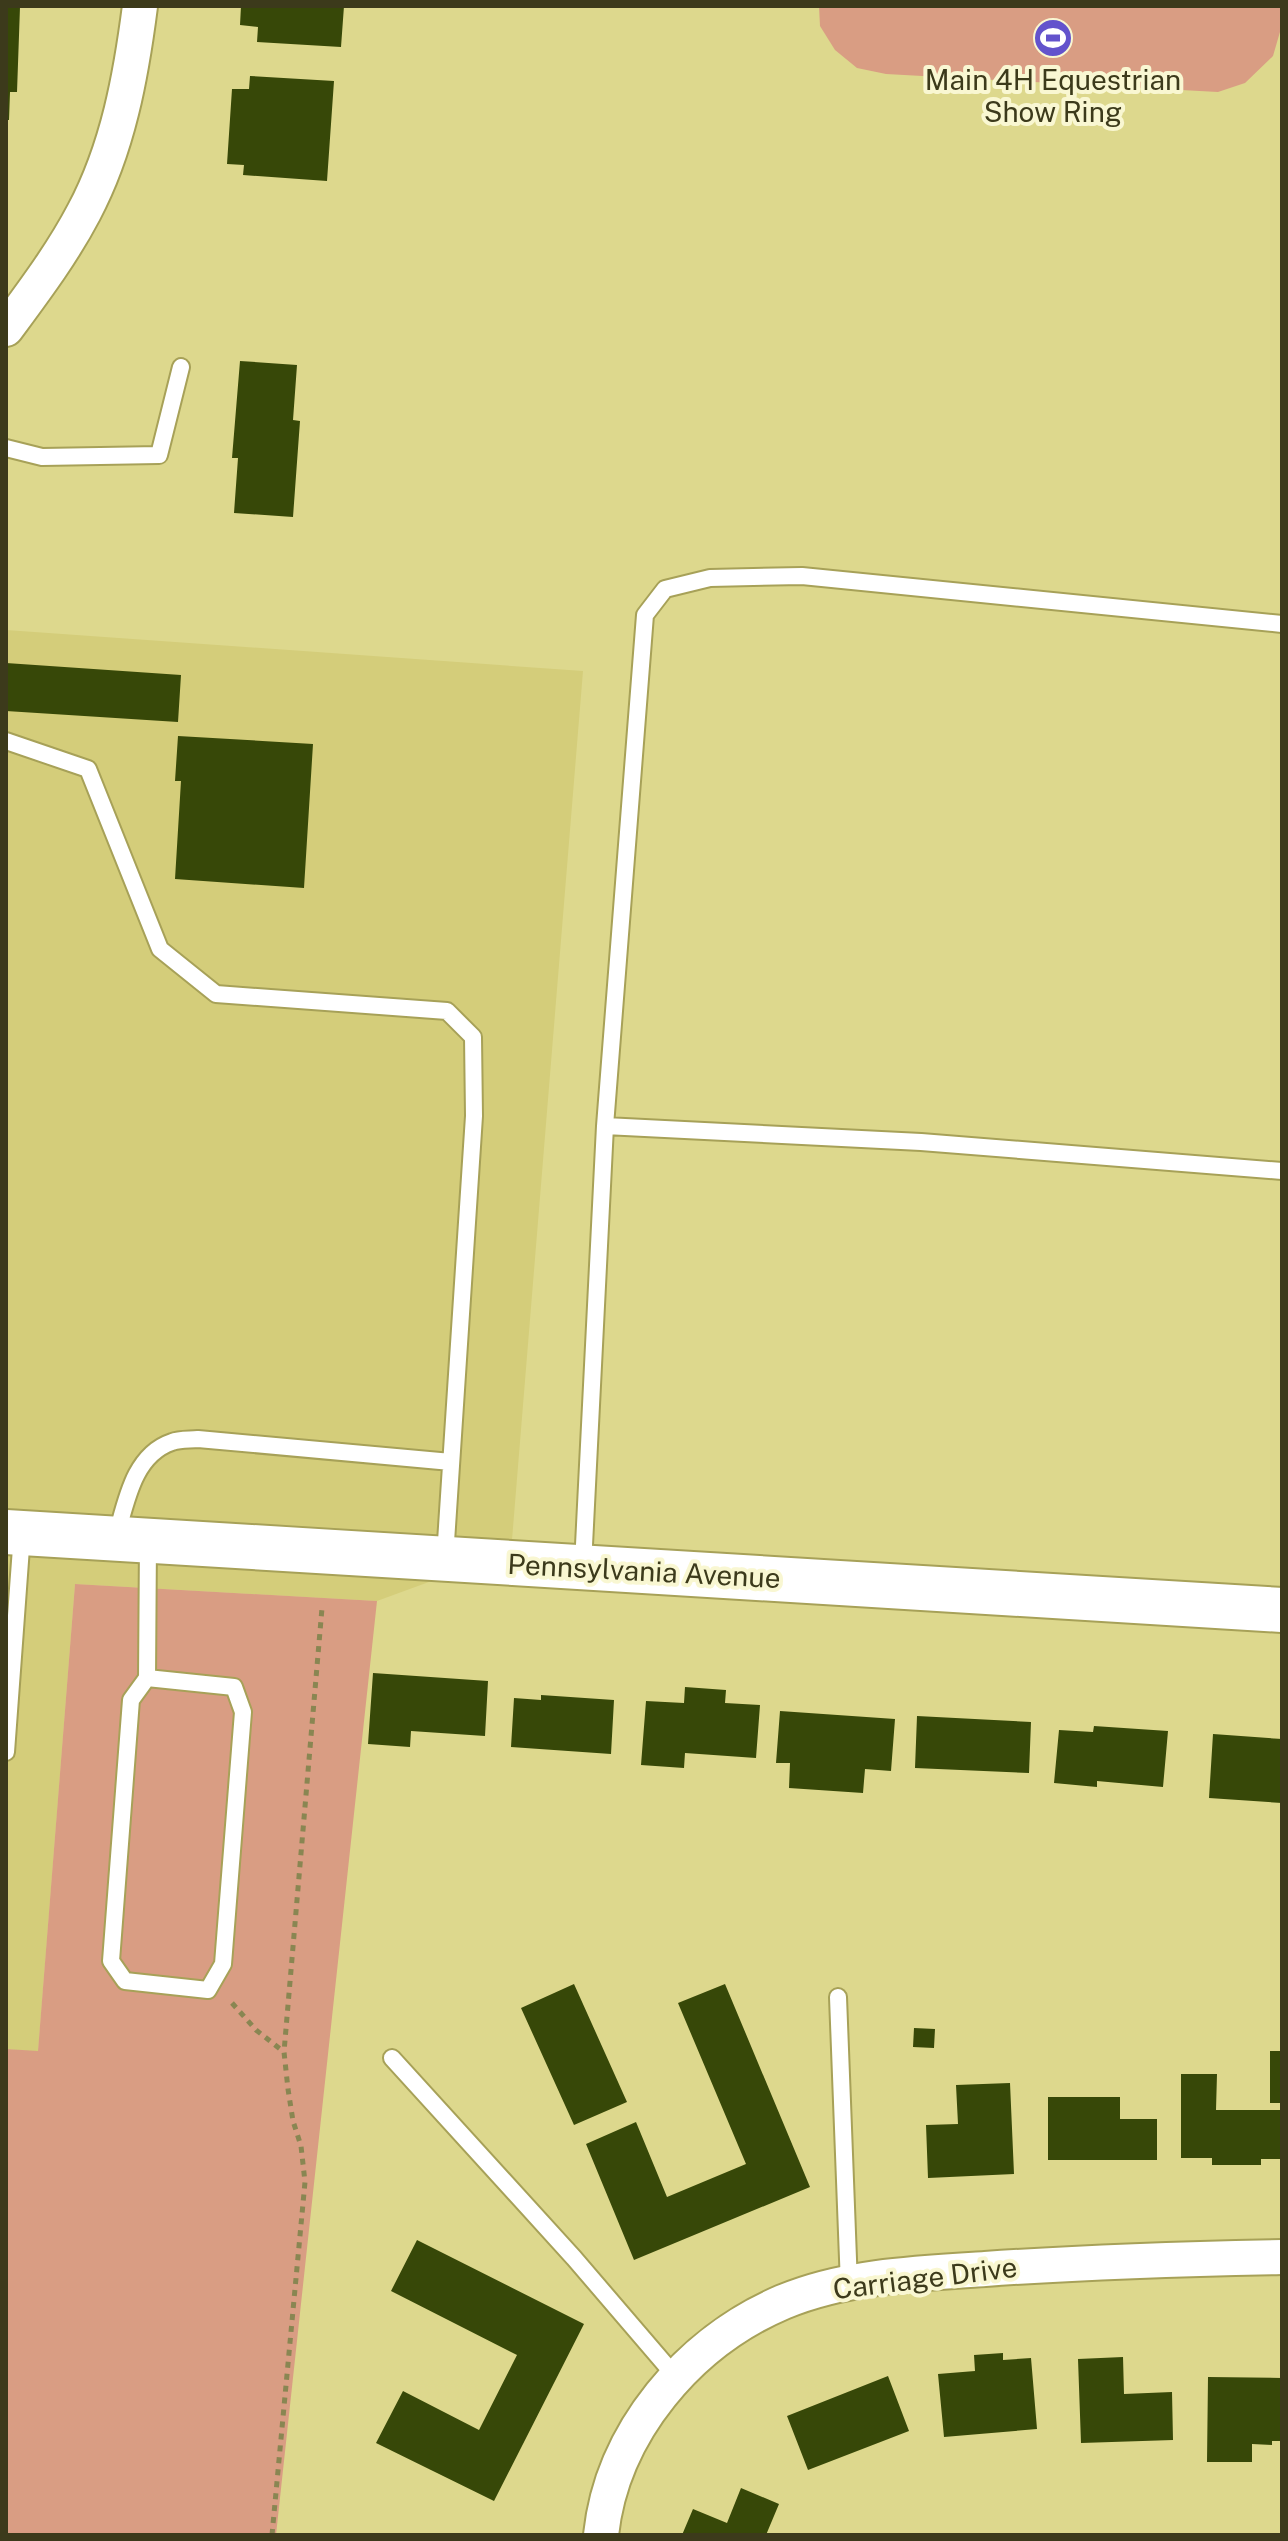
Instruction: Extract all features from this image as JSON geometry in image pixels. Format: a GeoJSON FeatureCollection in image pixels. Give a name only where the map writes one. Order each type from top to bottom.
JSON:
{"type":"FeatureCollection","features":[{"type":"Feature","properties":{"kind":"street"},"geometry":{"type":"LineString","coordinates":[[6,329],[53,266],[85,210],[107,159],[132,70],[140,6]]}},
{"type":"Feature","properties":{"kind":"street","name":"Pennsylvania Avenue"},"geometry":{"type":"LineString","coordinates":[[14,1532],[1282,1610]]}},
{"type":"Feature","properties":{"kind":"street","name":"Carriage Drive"},"geometry":{"type":"LineString","coordinates":[[601,2535],[611,2486],[628,2446],[654,2404],[676,2377],[714,2342],[783,2302],[811,2292],[935,2273],[1109,2260],[1282,2257]]}},
{"type":"Feature","properties":{"kind":"lane"},"geometry":{"type":"LineString","coordinates":[[6,448],[42,457],[159,455],[181,367]]}},
{"type":"Feature","properties":{"kind":"lane"},"geometry":{"type":"LineString","coordinates":[[583,1567],[605,1126],[645,615],[665,589],[710,578],[802,576],[1282,624]]}},
{"type":"Feature","properties":{"kind":"lane"},"geometry":{"type":"LineString","coordinates":[[6,741],[88,769],[160,949],[216,994],[447,1011],[473,1037],[474,1116],[445,1559]]}},
{"type":"Feature","properties":{"kind":"lane"},"geometry":{"type":"LineString","coordinates":[[605,1126],[921,1142],[1282,1171]]}},
{"type":"Feature","properties":{"kind":"lane"},"geometry":{"type":"LineString","coordinates":[[147,1678],[234,1687],[243,1712],[223,1964],[208,1990],[125,1981],[111,1961],[131,1700],[147,1678],[132,1539],[132,1481],[147,1459],[171,1442],[198,1439],[451,1462]]}},
{"type":"Feature","properties":{"kind":"lane"},"geometry":{"type":"LineString","coordinates":[[6,1752],[14,1532]]}},
{"type":"Feature","properties":{"kind":"lane"},"geometry":{"type":"LineString","coordinates":[[838,1997],[849,2285]]}},
{"type":"Feature","properties":{"kind":"lane"},"geometry":{"type":"LineString","coordinates":[[392,2058],[574,2258],[676,2377]]}},
{"type":"Feature","properties":{"kind":"path"},"geometry":{"type":"LineString","coordinates":[[272,2535],[305,2182],[284,2052],[322,1608]]}},
{"type":"Feature","properties":{"kind":"path"},"geometry":{"type":"LineString","coordinates":[[213,1982],[256,2030],[284,2052]]}},
{"type":"Feature","properties":{"kind":"shaded area","name":"Main 4H Equestrian Show Ring"},"geometry":{"type":"Polygon","coordinates":[[[819,6],[1282,6],[1282,25],[1273,56],[1245,83],[1218,92],[886,74],[857,68],[835,50],[820,26],[819,6]]]}},
{"type":"Feature","properties":{"kind":"shaded area"},"geometry":{"type":"Polygon","coordinates":[[[6,630],[583,671],[511,1552],[377,1601],[75,1584],[38,2052],[6,2049],[6,630]]]}},
{"type":"Feature","properties":{"kind":"shaded area"},"geometry":{"type":"Polygon","coordinates":[[[75,1584],[377,1601],[276,2535],[6,2535],[6,2049],[38,2051],[75,1584]]]}},
{"type":"Feature","properties":{"kind":"building"},"geometry":{"type":"Polygon","coordinates":[[[6,6],[20,7],[17,92],[10,92],[9,120],[6,120],[6,6]]]}},
{"type":"Feature","properties":{"kind":"building"},"geometry":{"type":"Polygon","coordinates":[[[241,6],[344,6],[341,47],[257,42],[258,27],[240,25],[241,6]]]}},
{"type":"Feature","properties":{"kind":"building"},"geometry":{"type":"Polygon","coordinates":[[[250,76],[334,81],[327,181],[243,175],[244,165],[227,164],[232,89],[249,89],[250,76]]]}},
{"type":"Feature","properties":{"kind":"building"},"geometry":{"type":"Polygon","coordinates":[[[240,361],[297,365],[293,420],[300,421],[293,517],[234,513],[238,458],[232,458],[240,361]]]}},
{"type":"Feature","properties":{"kind":"building"},"geometry":{"type":"Polygon","coordinates":[[[6,663],[181,675],[178,722],[6,711],[6,663]]]}},
{"type":"Feature","properties":{"kind":"building"},"geometry":{"type":"Polygon","coordinates":[[[178,736],[313,744],[304,888],[175,879],[181,781],[175,781],[178,736]]]}},
{"type":"Feature","properties":{"kind":"building"},"geometry":{"type":"Polygon","coordinates":[[[373,1673],[488,1681],[485,1736],[411,1731],[410,1747],[368,1744],[373,1673]]]}},
{"type":"Feature","properties":{"kind":"building"},"geometry":{"type":"Polygon","coordinates":[[[685,1687],[726,1690],[725,1703],[760,1705],[756,1758],[685,1753],[684,1768],[641,1765],[646,1701],[684,1703],[685,1687]]]}},
{"type":"Feature","properties":{"kind":"building"},"geometry":{"type":"Polygon","coordinates":[[[541,1695],[614,1700],[611,1754],[511,1747],[514,1698],[541,1700],[541,1695]]]}},
{"type":"Feature","properties":{"kind":"building"},"geometry":{"type":"Polygon","coordinates":[[[780,1711],[895,1719],[891,1771],[865,1769],[863,1793],[789,1788],[790,1763],[776,1763],[780,1711]]]}},
{"type":"Feature","properties":{"kind":"building"},"geometry":{"type":"Polygon","coordinates":[[[917,1716],[1031,1722],[1029,1773],[915,1768],[917,1716]]]}},
{"type":"Feature","properties":{"kind":"building"},"geometry":{"type":"Polygon","coordinates":[[[1094,1726],[1168,1731],[1163,1787],[1097,1781],[1097,1787],[1054,1783],[1059,1730],[1093,1732],[1094,1726]]]}},
{"type":"Feature","properties":{"kind":"building"},"geometry":{"type":"Polygon","coordinates":[[[1213,1734],[1282,1739],[1282,1803],[1209,1798],[1213,1734]]]}},
{"type":"Feature","properties":{"kind":"building"},"geometry":{"type":"Polygon","coordinates":[[[574,1984],[627,2102],[574,2125],[521,2008],[574,1984]]]}},
{"type":"Feature","properties":{"kind":"building"},"geometry":{"type":"Polygon","coordinates":[[[725,1984],[810,2187],[634,2260],[586,2144],[636,2122],[667,2197],[746,2164],[678,2003],[725,1984]]]}},
{"type":"Feature","properties":{"kind":"building"},"geometry":{"type":"Polygon","coordinates":[[[914,2028],[935,2029],[934,2048],[913,2047],[914,2028]]]}},
{"type":"Feature","properties":{"kind":"building"},"geometry":{"type":"Polygon","coordinates":[[[1270,2051],[1282,2051],[1282,2103],[1270,2103],[1270,2051]]]}},
{"type":"Feature","properties":{"kind":"building"},"geometry":{"type":"Polygon","coordinates":[[[1181,2074],[1217,2074],[1216,2110],[1282,2110],[1282,2159],[1261,2159],[1261,2165],[1212,2165],[1212,2158],[1181,2158],[1181,2074]]]}},
{"type":"Feature","properties":{"kind":"building"},"geometry":{"type":"Polygon","coordinates":[[[1010,2083],[1014,2174],[928,2178],[926,2125],[958,2124],[956,2085],[1010,2083]]]}},
{"type":"Feature","properties":{"kind":"building"},"geometry":{"type":"Polygon","coordinates":[[[1048,2097],[1120,2097],[1120,2119],[1157,2119],[1157,2160],[1048,2160],[1048,2097]]]}},
{"type":"Feature","properties":{"kind":"building"},"geometry":{"type":"Polygon","coordinates":[[[417,2240],[584,2324],[494,2501],[376,2443],[403,2391],[479,2430],[517,2355],[391,2291],[417,2240]]]}},
{"type":"Feature","properties":{"kind":"building"},"geometry":{"type":"Polygon","coordinates":[[[1003,2353],[1003,2360],[1031,2358],[1037,2429],[944,2437],[938,2374],[975,2371],[974,2355],[1003,2353]]]}},
{"type":"Feature","properties":{"kind":"building"},"geometry":{"type":"Polygon","coordinates":[[[1123,2357],[1124,2394],[1172,2392],[1173,2440],[1081,2443],[1078,2359],[1123,2357]]]}},
{"type":"Feature","properties":{"kind":"building"},"geometry":{"type":"Polygon","coordinates":[[[888,2376],[909,2431],[808,2470],[787,2416],[888,2376]]]}},
{"type":"Feature","properties":{"kind":"building"},"geometry":{"type":"Polygon","coordinates":[[[1208,2377],[1282,2378],[1282,2441],[1272,2441],[1272,2445],[1252,2444],[1252,2462],[1207,2462],[1208,2377]]]}},
{"type":"Feature","properties":{"kind":"building"},"geometry":{"type":"Polygon","coordinates":[[[741,2488],[779,2504],[766,2535],[682,2535],[693,2509],[727,2523],[741,2488]]]}},
{"type":"Feature","properties":{"kind":"place","name":"Main 4H Equestrian Show Ring"},"geometry":{"type":"Point","coordinates":[1053,38]}}]}
